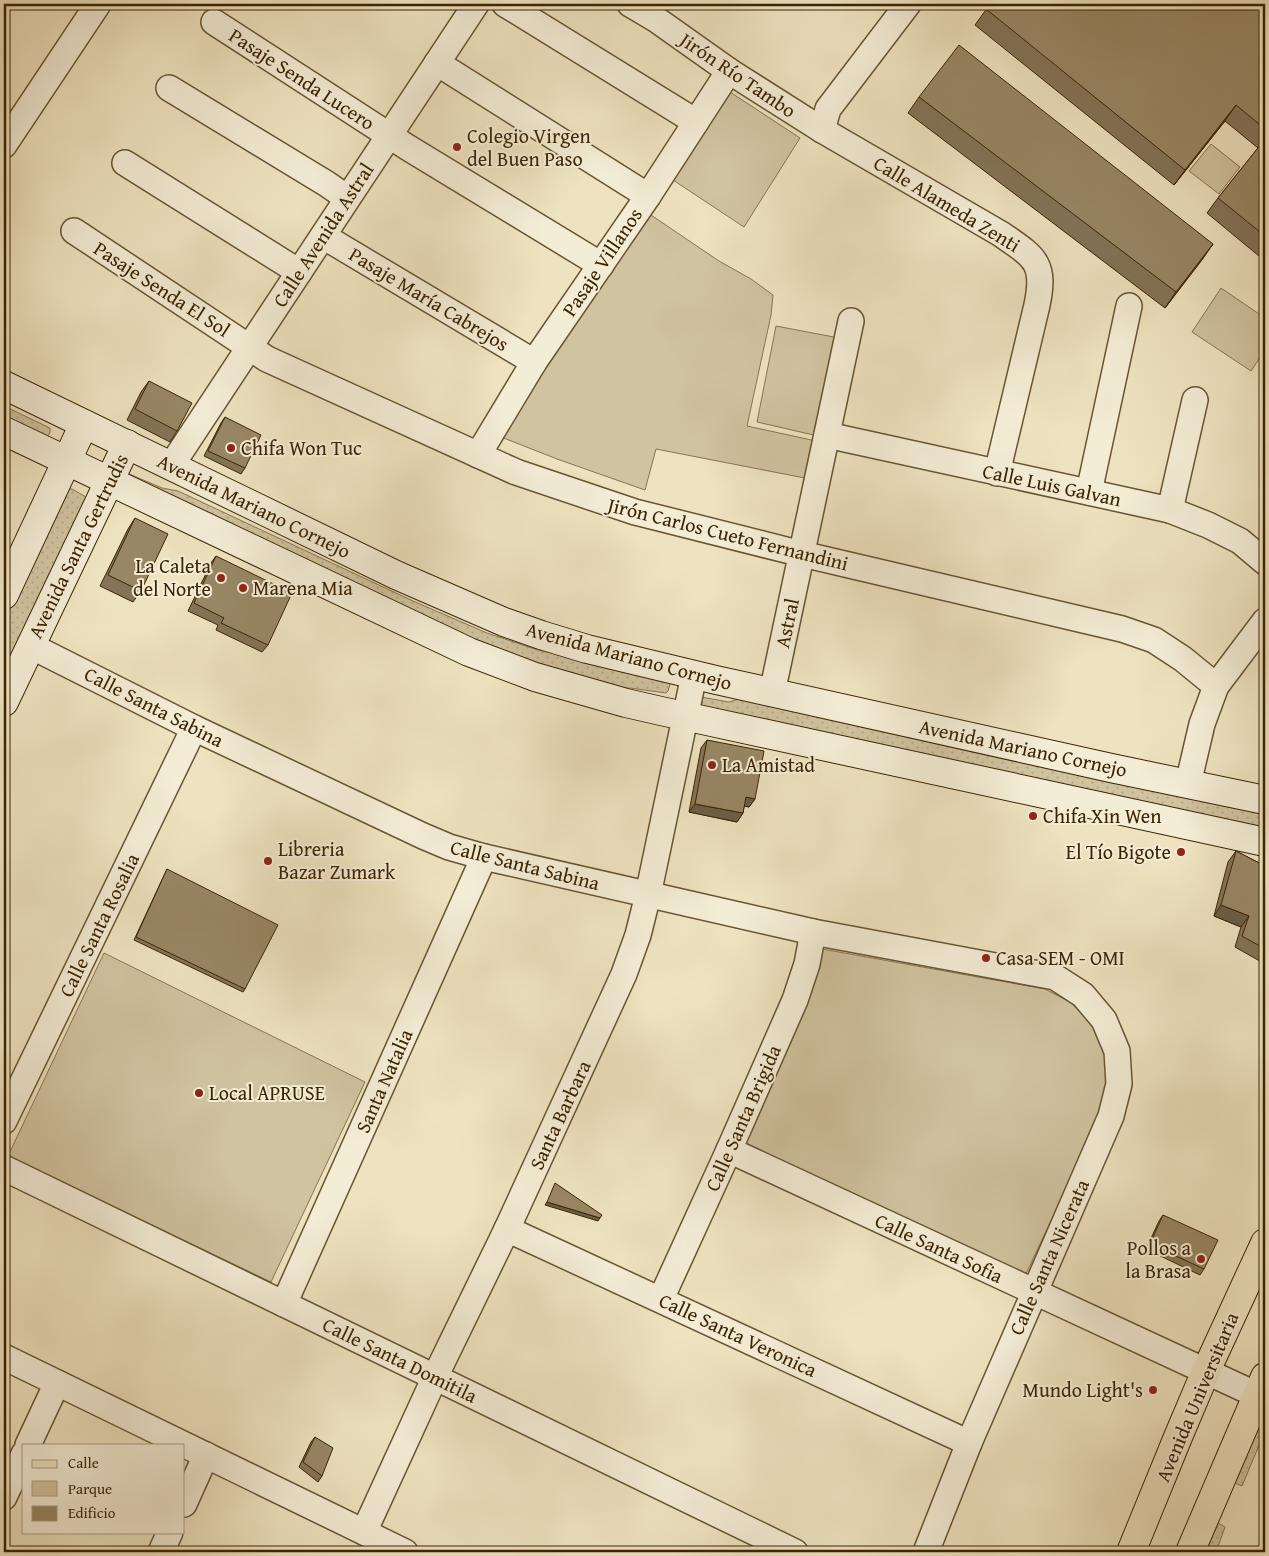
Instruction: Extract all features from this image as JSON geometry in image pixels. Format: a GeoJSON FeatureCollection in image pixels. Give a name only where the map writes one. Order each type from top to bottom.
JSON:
{"type":"FeatureCollection","features":[{"type":"Feature","properties":{"kind":"main road","name":"Avenida Mariano Cornejo"},"geometry":{"type":"LineString","coordinates":[[4,386],[396,575],[504,622],[587,649],[694,675],[1265,800]]}},
{"type":"Feature","properties":{"kind":"main road"},"geometry":{"type":"LineString","coordinates":[[7,586],[84,424]]}},
{"type":"Feature","properties":{"kind":"main road","name":"Avenida Mariano Cornejo"},"geometry":{"type":"LineString","coordinates":[[4,431],[469,652],[553,682],[626,703],[1265,842]]}},
{"type":"Feature","properties":{"kind":"main road","name":"Avenida Santa Gertrudis"},"geometry":{"type":"LineString","coordinates":[[4,702],[127,444]]}},
{"type":"Feature","properties":{"kind":"main road","name":"Avenida Universitaria"},"geometry":{"type":"LineString","coordinates":[[1131,1552],[1206,1371],[1265,1243]]}},
{"type":"Feature","properties":{"kind":"main road"},"geometry":{"type":"LineString","coordinates":[[1190,1552],[1261,1386]]}},
{"type":"Feature","properties":{"kind":"street"},"geometry":{"type":"LineString","coordinates":[[4,146],[98,4]]}},
{"type":"Feature","properties":{"kind":"street","name":"Calle Avenida Astral"},"geometry":{"type":"LineString","coordinates":[[171,466],[476,4]]}},
{"type":"Feature","properties":{"kind":"street"},"geometry":{"type":"LineString","coordinates":[[505,4],[696,122]]}},
{"type":"Feature","properties":{"kind":"street","name":"Jirón Río Tambo"},"geometry":{"type":"LineString","coordinates":[[630,4],[663,12],[728,71],[822,130]]}},
{"type":"Feature","properties":{"kind":"street"},"geometry":{"type":"LineString","coordinates":[[822,130],[828,109],[908,4]]}},
{"type":"Feature","properties":{"kind":"street","name":"Pasaje Senda Lucero"},"geometry":{"type":"LineString","coordinates":[[214,22],[389,136],[600,265]]}},
{"type":"Feature","properties":{"kind":"street"},"geometry":{"type":"LineString","coordinates":[[437,63],[648,196]]}},
{"type":"Feature","properties":{"kind":"street","name":"Pasaje Villanos"},"geometry":{"type":"LineString","coordinates":[[478,455],[534,362],[648,196],[728,71]]}},
{"type":"Feature","properties":{"kind":"street"},"geometry":{"type":"LineString","coordinates":[[169,88],[347,198]]}},
{"type":"Feature","properties":{"kind":"street","name":"Calle Alameda Zenti"},"geometry":{"type":"LineString","coordinates":[[822,130],[1001,234],[1027,252],[1039,266],[1041,286],[997,473]]}},
{"type":"Feature","properties":{"kind":"street"},"geometry":{"type":"LineString","coordinates":[[125,163],[299,272]]}},
{"type":"Feature","properties":{"kind":"street","name":"Pasaje Senda El Sol"},"geometry":{"type":"LineString","coordinates":[[74,232],[250,347]]}},
{"type":"Feature","properties":{"kind":"street","name":"Pasaje María Cabrejos"},"geometry":{"type":"LineString","coordinates":[[323,236],[534,362]]}},
{"type":"Feature","properties":{"kind":"street"},"geometry":{"type":"LineString","coordinates":[[1089,492],[1130,306]]}},
{"type":"Feature","properties":{"kind":"street","name":"Astral"},"geometry":{"type":"LineString","coordinates":[[772,693],[851,321]]}},
{"type":"Feature","properties":{"kind":"street","name":"Jirón Carlos Cueto Fernandini"},"geometry":{"type":"LineString","coordinates":[[250,347],[267,358],[516,472],[636,512],[802,554],[1122,629],[1154,640],[1183,659],[1216,686]]}},
{"type":"Feature","properties":{"kind":"street"},"geometry":{"type":"LineString","coordinates":[[1170,510],[1195,400]]}},
{"type":"Feature","properties":{"kind":"street","name":"Calle Luis Galvan"},"geometry":{"type":"LineString","coordinates":[[827,436],[1170,510],[1208,525],[1240,541],[1265,562]]}},
{"type":"Feature","properties":{"kind":"street"},"geometry":{"type":"LineString","coordinates":[[1188,784],[1202,724],[1216,686],[1265,621]]}},
{"type":"Feature","properties":{"kind":"street","name":"Calle Santa Sabina"},"geometry":{"type":"LineString","coordinates":[[31,646],[194,728],[449,847],[484,857],[813,932],[1055,977]]}},
{"type":"Feature","properties":{"kind":"street","name":"Santa Barbara"},"geometry":{"type":"LineString","coordinates":[[364,1532],[435,1377],[507,1229],[624,974],[638,935],[648,895],[694,675]]}},
{"type":"Feature","properties":{"kind":"street","name":"Calle Santa Rosalia"},"geometry":{"type":"LineString","coordinates":[[4,1121],[194,728]]}},
{"type":"Feature","properties":{"kind":"street","name":"Santa Natalia"},"geometry":{"type":"LineString","coordinates":[[284,1304],[484,857]]}},
{"type":"Feature","properties":{"kind":"street","name":"Calle Santa Brigida"},"geometry":{"type":"LineString","coordinates":[[661,1300],[730,1150],[795,1000],[807,964],[813,932]]}},
{"type":"Feature","properties":{"kind":"street","name":"Calle Santa Nicerata"},"geometry":{"type":"LineString","coordinates":[[926,1552],[968,1443],[1111,1116],[1119,1084],[1117,1051],[1104,1020],[1083,995],[1055,977]]}},
{"type":"Feature","properties":{"kind":"street","name":"Calle Santa Sofia"},"geometry":{"type":"LineString","coordinates":[[730,1150],[1206,1371],[1261,1386]]}},
{"type":"Feature","properties":{"kind":"street","name":"Calle Santa Domitila"},"geometry":{"type":"LineString","coordinates":[[4,1168],[795,1552]]}},
{"type":"Feature","properties":{"kind":"street","name":"Calle Santa Veronica"},"geometry":{"type":"LineString","coordinates":[[507,1229],[968,1443]]}},
{"type":"Feature","properties":{"kind":"street"},"geometry":{"type":"LineString","coordinates":[[4,1357],[183,1444]]}},
{"type":"Feature","properties":{"kind":"street"},"geometry":{"type":"LineString","coordinates":[[28,1444],[57,1383]]}},
{"type":"Feature","properties":{"kind":"street"},"geometry":{"type":"LineString","coordinates":[[185,1445],[405,1552]]}},
{"type":"Feature","properties":{"kind":"street"},"geometry":{"type":"LineString","coordinates":[[185,1502],[206,1455]]}},
{"type":"Feature","properties":{"kind":"street"},"geometry":{"type":"LineString","coordinates":[[4,1496],[22,1458]]}},
{"type":"Feature","properties":{"kind":"street"},"geometry":{"type":"LineString","coordinates":[[161,1552],[169,1534]]}},
{"type":"Feature","properties":{"kind":"green space"},"geometry":{"type":"Polygon","coordinates":[[[727,90],[800,138],[744,227],[673,180],[727,90]]]}},
{"type":"Feature","properties":{"kind":"green space"},"geometry":{"type":"Polygon","coordinates":[[[1211,144],[1240,167],[1219,194],[1189,171],[1211,144]]]}},
{"type":"Feature","properties":{"kind":"green space"},"geometry":{"type":"Polygon","coordinates":[[[645,211],[773,295],[771,315],[747,426],[816,441],[810,479],[656,449],[645,490],[496,435],[645,211]]]}},
{"type":"Feature","properties":{"kind":"green space"},"geometry":{"type":"Polygon","coordinates":[[[1221,288],[1265,318],[1265,350],[1251,371],[1192,332],[1221,288]]]}},
{"type":"Feature","properties":{"kind":"green space"},"geometry":{"type":"Polygon","coordinates":[[[776,326],[839,338],[818,436],[757,422],[776,326]]]}},
{"type":"Feature","properties":{"kind":"green space"},"geometry":{"type":"Polygon","coordinates":[[[4,406],[50,428],[45,442],[4,428],[4,406]]]}},
{"type":"Feature","properties":{"kind":"green space"},"geometry":{"type":"Polygon","coordinates":[[[127,473],[162,488],[178,491],[413,601],[487,633],[538,650],[669,679],[671,681],[668,691],[666,693],[630,688],[620,692],[537,672],[122,474],[127,473]]]}},
{"type":"Feature","properties":{"kind":"green space"},"geometry":{"type":"Polygon","coordinates":[[[68,489],[72,489],[86,497],[85,501],[4,677],[4,622],[68,489]]]}},
{"type":"Feature","properties":{"kind":"green space"},"geometry":{"type":"Polygon","coordinates":[[[701,697],[729,702],[745,697],[1265,811],[1265,833],[700,708],[701,697]]]}},
{"type":"Feature","properties":{"kind":"green space"},"geometry":{"type":"Polygon","coordinates":[[[822,949],[1045,989],[1070,1002],[1097,1029],[1108,1066],[1107,1102],[1025,1276],[743,1143],[822,949]]]}},
{"type":"Feature","properties":{"kind":"green space"},"geometry":{"type":"Polygon","coordinates":[[[104,953],[365,1082],[271,1282],[8,1156],[104,953]]]}},
{"type":"Feature","properties":{"kind":"green space"},"geometry":{"type":"Polygon","coordinates":[[[1265,1406],[1265,1431],[1242,1486],[1234,1482],[1265,1406]]]}},
{"type":"Feature","properties":{"kind":"green space"},"geometry":{"type":"Polygon","coordinates":[[[1218,1523],[1225,1527],[1216,1552],[1205,1552],[1218,1523]]]}},
{"type":"Feature","properties":{"kind":"building"},"geometry":{"type":"Polygon","coordinates":[[[990,4],[1265,4],[1265,129],[1236,105],[1185,170],[986,9],[990,4]]]}},
{"type":"Feature","properties":{"kind":"building"},"geometry":{"type":"Polygon","coordinates":[[[959,45],[1213,244],[1176,292],[919,97],[959,45]]]}},
{"type":"Feature","properties":{"kind":"building"},"geometry":{"type":"Polygon","coordinates":[[[1265,139],[1265,236],[1218,198],[1265,139]]]}},
{"type":"Feature","properties":{"kind":"building"},"geometry":{"type":"Polygon","coordinates":[[[149,381],[192,403],[177,431],[135,409],[149,381]]]}},
{"type":"Feature","properties":{"kind":"building","name":"Chifa Won Tuc"},"geometry":{"type":"Polygon","coordinates":[[[225,417],[261,435],[245,468],[208,451],[225,417]]]}},
{"type":"Feature","properties":{"kind":"building"},"geometry":{"type":"Polygon","coordinates":[[[135,518],[168,534],[141,591],[108,575],[135,518]]]}},
{"type":"Feature","properties":{"kind":"building"},"geometry":{"type":"Polygon","coordinates":[[[216,556],[292,593],[268,645],[221,623],[224,618],[194,603],[216,556]]]}},
{"type":"Feature","properties":{"kind":"building"},"geometry":{"type":"Polygon","coordinates":[[[707,740],[764,751],[755,799],[746,797],[743,813],[695,804],[707,740]]]}},
{"type":"Feature","properties":{"kind":"building"},"geometry":{"type":"Polygon","coordinates":[[[1236,851],[1265,866],[1265,949],[1242,936],[1249,916],[1221,905],[1236,851]]]}},
{"type":"Feature","properties":{"kind":"building"},"geometry":{"type":"Polygon","coordinates":[[[167,869],[278,925],[245,989],[136,937],[167,869]]]}},
{"type":"Feature","properties":{"kind":"building"},"geometry":{"type":"Polygon","coordinates":[[[555,1183],[602,1215],[600,1218],[547,1202],[555,1183]]]}},
{"type":"Feature","properties":{"kind":"building"},"geometry":{"type":"Polygon","coordinates":[[[1163,1215],[1218,1240],[1204,1269],[1150,1244],[1163,1215]]]}},
{"type":"Feature","properties":{"kind":"building"},"geometry":{"type":"Polygon","coordinates":[[[315,1437],[333,1448],[322,1476],[303,1462],[315,1437]]]}},
{"type":"Feature","properties":{"kind":"building"},"geometry":{"type":"Polygon","coordinates":[[[980,1547],[990,1552],[978,1552],[980,1547]]]}},
{"type":"Feature","properties":{"kind":"place","name":"Colegio Virgen del Buen Paso"},"geometry":{"type":"Point","coordinates":[457,147]}},
{"type":"Feature","properties":{"kind":"place","name":"Chifa Won Tuc"},"geometry":{"type":"Point","coordinates":[231,448]}},
{"type":"Feature","properties":{"kind":"place","name":"La Caleta del Norte"},"geometry":{"type":"Point","coordinates":[221,578]}},
{"type":"Feature","properties":{"kind":"place","name":"Marena Mia"},"geometry":{"type":"Point","coordinates":[243,588]}},
{"type":"Feature","properties":{"kind":"place","name":"La Amistad"},"geometry":{"type":"Point","coordinates":[712,765]}},
{"type":"Feature","properties":{"kind":"place","name":"Chifa Xin Wen"},"geometry":{"type":"Point","coordinates":[1033,816]}},
{"type":"Feature","properties":{"kind":"place","name":"El Tío Bigote"},"geometry":{"type":"Point","coordinates":[1181,852]}},
{"type":"Feature","properties":{"kind":"place","name":"Libreria Bazar Zumark"},"geometry":{"type":"Point","coordinates":[268,861]}},
{"type":"Feature","properties":{"kind":"place","name":"Casa SEM - OMI"},"geometry":{"type":"Point","coordinates":[986,958]}},
{"type":"Feature","properties":{"kind":"place","name":"Local APRUSE"},"geometry":{"type":"Point","coordinates":[199,1093]}},
{"type":"Feature","properties":{"kind":"place","name":"Pollos a la Brasa"},"geometry":{"type":"Point","coordinates":[1201,1259]}},
{"type":"Feature","properties":{"kind":"place","name":"Mundo Light's"},"geometry":{"type":"Point","coordinates":[1153,1390]}}]}
